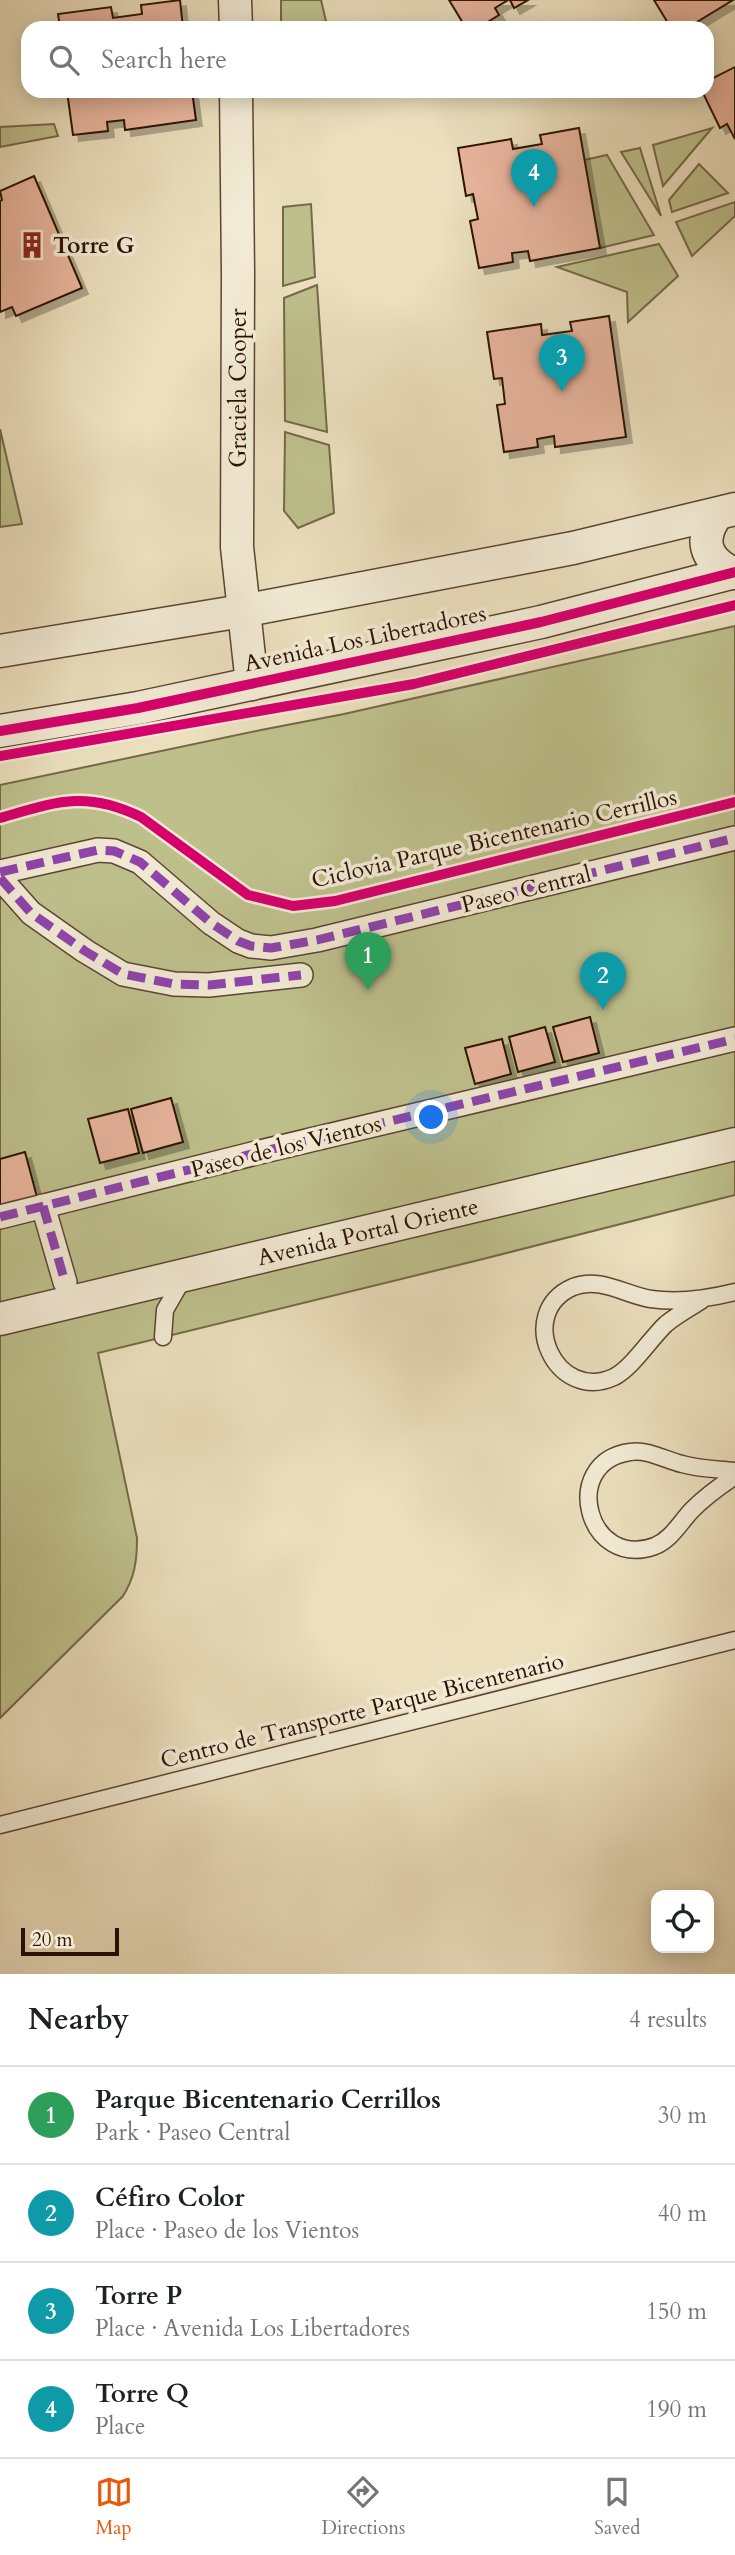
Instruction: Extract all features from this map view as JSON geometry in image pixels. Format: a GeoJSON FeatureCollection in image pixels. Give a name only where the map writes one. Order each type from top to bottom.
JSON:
{"type":"FeatureCollection","features":[{"type":"Feature","properties":{"kind":"street"},"geometry":{"type":"LineString","coordinates":[[235,0],[236,21]]}},
{"type":"Feature","properties":{"kind":"street","name":"Graciela Cooper"},"geometry":{"type":"LineString","coordinates":[[236,98],[237,547],[252,684]]}},
{"type":"Feature","properties":{"kind":"street"},"geometry":{"type":"LineString","coordinates":[[0,651],[242,611],[573,548],[726,511]]}},
{"type":"Feature","properties":{"kind":"street"},"geometry":{"type":"LineString","coordinates":[[726,511],[708,526],[706,538],[708,553],[717,566],[733,572]]}},
{"type":"Feature","properties":{"kind":"street","name":"Avenida Los Libertadores"},"geometry":{"type":"LineString","coordinates":[[0,730],[138,708],[541,622],[733,572]]}},
{"type":"Feature","properties":{"kind":"street","name":"Paseo Central"},"geometry":{"type":"LineString","coordinates":[[0,872],[98,850],[114,851],[140,862],[211,923],[238,941],[271,948],[317,940],[735,838]]}},
{"type":"Feature","properties":{"kind":"street"},"geometry":{"type":"LineString","coordinates":[[0,878],[31,913],[123,974],[174,984],[209,985],[301,975]]}},
{"type":"Feature","properties":{"kind":"street","name":"Paseo de los Vientos"},"geometry":{"type":"LineString","coordinates":[[0,1217],[735,1039]]}},
{"type":"Feature","properties":{"kind":"street","name":"Avenida Portal Oriente"},"geometry":{"type":"LineString","coordinates":[[0,1319],[735,1144]]}},
{"type":"Feature","properties":{"kind":"street"},"geometry":{"type":"LineString","coordinates":[[43,1206],[65,1282]]}},
{"type":"Feature","properties":{"kind":"lane"},"geometry":{"type":"LineString","coordinates":[[163,1337],[164,1310],[185,1275]]}},
{"type":"Feature","properties":{"kind":"lane"},"geometry":{"type":"LineString","coordinates":[[702,1300],[667,1324],[626,1368],[614,1377],[584,1381],[569,1375],[548,1353],[544,1338],[550,1308],[572,1287],[587,1283],[602,1284],[651,1299],[702,1300],[735,1292]]}},
{"type":"Feature","properties":{"kind":"lane"},"geometry":{"type":"LineString","coordinates":[[631,1451],[646,1452],[695,1467],[735,1473],[711,1492],[670,1536],[658,1545],[643,1549],[627,1548],[607,1539],[592,1521],[588,1506],[594,1477],[603,1464],[616,1456],[631,1451]]}},
{"type":"Feature","properties":{"kind":"lane","name":"Centro de Transporte Parque Bicentenario"},"geometry":{"type":"LineString","coordinates":[[0,1825],[735,1640]]}},
{"type":"Feature","properties":{"kind":"green space"},"geometry":{"type":"Polygon","coordinates":[[[281,0],[321,0],[326,21],[281,21],[281,0]]]}},
{"type":"Feature","properties":{"kind":"green space"},"geometry":{"type":"Polygon","coordinates":[[[54,124],[58,136],[0,147],[0,127],[54,124]]]}},
{"type":"Feature","properties":{"kind":"green space"},"geometry":{"type":"Polygon","coordinates":[[[712,128],[663,186],[653,145],[712,128]]]}},
{"type":"Feature","properties":{"kind":"green space"},"geometry":{"type":"Polygon","coordinates":[[[640,148],[661,216],[621,152],[640,148]]]}},
{"type":"Feature","properties":{"kind":"green space"},"geometry":{"type":"Polygon","coordinates":[[[607,155],[654,235],[600,248],[584,160],[607,155]]]}},
{"type":"Feature","properties":{"kind":"green space"},"geometry":{"type":"Polygon","coordinates":[[[699,164],[728,193],[672,212],[669,200],[699,164]]]}},
{"type":"Feature","properties":{"kind":"green space"},"geometry":{"type":"Polygon","coordinates":[[[735,202],[735,216],[692,256],[676,222],[735,202]]]}},
{"type":"Feature","properties":{"kind":"green space"},"geometry":{"type":"Polygon","coordinates":[[[311,204],[315,277],[283,286],[283,207],[311,204]]]}},
{"type":"Feature","properties":{"kind":"green space"},"geometry":{"type":"Polygon","coordinates":[[[659,244],[678,276],[628,322],[627,292],[557,267],[659,244]]]}},
{"type":"Feature","properties":{"kind":"green space"},"geometry":{"type":"Polygon","coordinates":[[[317,285],[327,432],[285,421],[284,298],[317,285]]]}},
{"type":"Feature","properties":{"kind":"green space"},"geometry":{"type":"Polygon","coordinates":[[[0,429],[22,524],[0,527],[0,429]]]}},
{"type":"Feature","properties":{"kind":"green space"},"geometry":{"type":"Polygon","coordinates":[[[285,432],[329,445],[334,513],[298,528],[284,511],[285,432]]]}},
{"type":"Feature","properties":{"kind":"green space"},"geometry":{"type":"Polygon","coordinates":[[[735,626],[735,1195],[98,1353],[137,1538],[133,1575],[123,1596],[0,1718],[0,785],[344,714],[735,626]]]}},
{"type":"Feature","properties":{"kind":"building"},"geometry":{"type":"Polygon","coordinates":[[[180,0],[182,21],[59,21],[58,14],[111,7],[113,18],[142,14],[141,5],[180,0]]]}},
{"type":"Feature","properties":{"kind":"building"},"geometry":{"type":"Polygon","coordinates":[[[449,0],[508,0],[495,8],[499,15],[489,21],[462,21],[449,0]]]}},
{"type":"Feature","properties":{"kind":"building"},"geometry":{"type":"Polygon","coordinates":[[[510,0],[528,0],[514,8],[510,0]]]}},
{"type":"Feature","properties":{"kind":"building"},"geometry":{"type":"Polygon","coordinates":[[[654,0],[733,0],[698,21],[667,21],[654,0]]]}},
{"type":"Feature","properties":{"kind":"building"},"geometry":{"type":"Polygon","coordinates":[[[735,67],[735,139],[727,124],[720,128],[705,98],[714,98],[714,78],[735,67]]]}},
{"type":"Feature","properties":{"kind":"building"},"geometry":{"type":"Polygon","coordinates":[[[68,98],[193,98],[196,120],[125,130],[124,120],[107,122],[108,131],[73,135],[68,98]]]}},
{"type":"Feature","properties":{"kind":"building"},"geometry":{"type":"Polygon","coordinates":[[[579,128],[600,248],[530,261],[528,251],[512,253],[513,262],[479,268],[470,221],[478,219],[473,194],[466,196],[458,148],[511,139],[513,149],[542,144],[540,135],[579,128]]]}},
{"type":"Feature","properties":{"kind":"building","name":"Torre G"},"geometry":{"type":"Polygon","coordinates":[[[34,176],[82,288],[16,316],[12,307],[0,312],[0,191],[34,176]]]}},
{"type":"Feature","properties":{"kind":"building"},"geometry":{"type":"Polygon","coordinates":[[[609,316],[626,437],[555,447],[554,436],[537,439],[538,447],[504,452],[497,405],[505,404],[502,378],[494,379],[487,332],[541,324],[542,335],[572,331],[570,322],[609,316]]]}},
{"type":"Feature","properties":{"kind":"building"},"geometry":{"type":"Polygon","coordinates":[[[590,1017],[599,1053],[563,1062],[553,1027],[590,1017]]]}},
{"type":"Feature","properties":{"kind":"building"},"geometry":{"type":"Polygon","coordinates":[[[545,1027],[555,1062],[518,1072],[509,1037],[545,1027]]]}},
{"type":"Feature","properties":{"kind":"building"},"geometry":{"type":"Polygon","coordinates":[[[502,1039],[511,1074],[475,1084],[465,1048],[502,1039]]]}},
{"type":"Feature","properties":{"kind":"building"},"geometry":{"type":"Polygon","coordinates":[[[171,1098],[183,1142],[143,1153],[131,1109],[171,1098]]]}},
{"type":"Feature","properties":{"kind":"building"},"geometry":{"type":"Polygon","coordinates":[[[128,1109],[139,1153],[100,1163],[88,1119],[128,1109]]]}},
{"type":"Feature","properties":{"kind":"building"},"geometry":{"type":"Polygon","coordinates":[[[25,1152],[37,1197],[0,1206],[0,1159],[25,1152]]]}},
{"type":"Feature","properties":{"kind":"marked path"},"geometry":{"type":"LineString","coordinates":[[0,872],[98,850],[114,851],[140,862],[211,923],[238,941],[251,946],[271,948],[317,940],[735,838]]}},
{"type":"Feature","properties":{"kind":"marked path"},"geometry":{"type":"LineString","coordinates":[[0,878],[31,913],[123,974],[174,984],[209,985],[301,975]]}},
{"type":"Feature","properties":{"kind":"marked path"},"geometry":{"type":"LineString","coordinates":[[0,1217],[735,1039]]}},
{"type":"Feature","properties":{"kind":"marked path"},"geometry":{"type":"LineString","coordinates":[[43,1206],[65,1282]]}},
{"type":"Feature","properties":{"kind":"cycle path"},"geometry":{"type":"LineString","coordinates":[[0,731],[138,708],[541,622],[735,572]]}},
{"type":"Feature","properties":{"kind":"cycle path"},"geometry":{"type":"LineString","coordinates":[[0,756],[414,684],[735,605]]}},
{"type":"Feature","properties":{"kind":"cycle path","name":"Ciclovia Parque Bicentenario Cerrillos"},"geometry":{"type":"LineString","coordinates":[[0,818],[70,801],[87,801],[121,809],[141,817],[248,895],[293,906],[335,901],[735,802]]}},
{"type":"Feature","properties":{"kind":"place","name":"Torre Q"},"geometry":{"type":"Point","coordinates":[534,207]}},
{"type":"Feature","properties":{"kind":"place","name":"Torre G"},"geometry":{"type":"Point","coordinates":[32,245]}},
{"type":"Feature","properties":{"kind":"place","name":"Torre P"},"geometry":{"type":"Point","coordinates":[562,392]}},
{"type":"Feature","properties":{"kind":"place","name":"Parque Bicentenario Cerrillos"},"geometry":{"type":"Point","coordinates":[368,990]}},
{"type":"Feature","properties":{"kind":"place","name":"Céfiro Color"},"geometry":{"type":"Point","coordinates":[603,1010]}}]}
